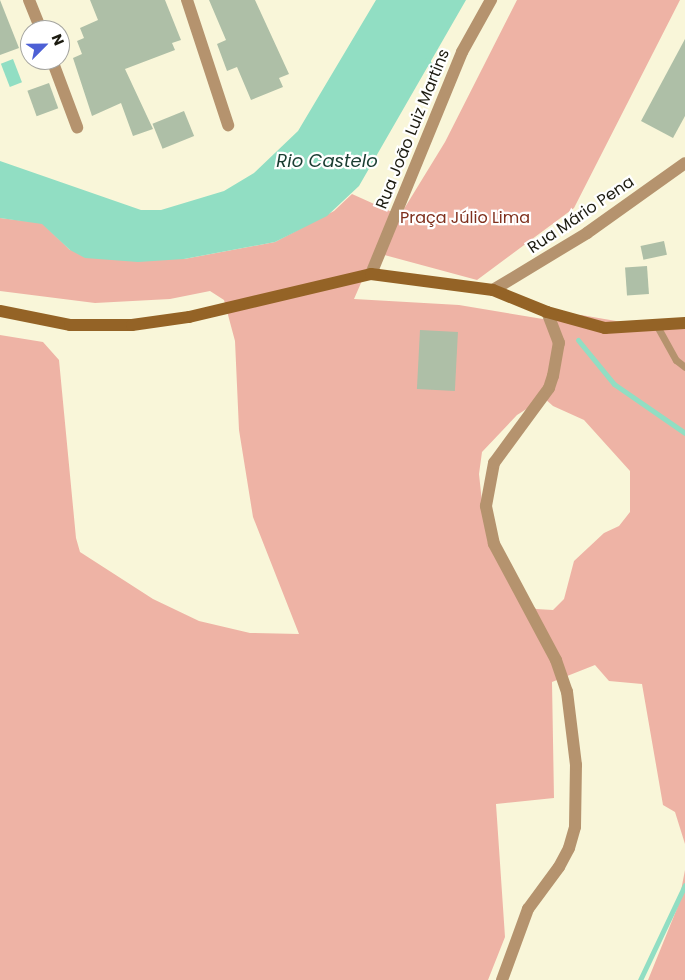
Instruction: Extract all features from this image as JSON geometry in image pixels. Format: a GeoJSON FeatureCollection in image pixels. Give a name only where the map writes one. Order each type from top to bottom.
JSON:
{"type":"FeatureCollection","features":[{"type":"Feature","properties":{"kind":"main road"},"geometry":{"type":"LineString","coordinates":[[0,311],[70,325],[132,325],[189,317],[371,274],[492,290],[547,312],[605,328],[685,323]]}},
{"type":"Feature","properties":{"kind":"street"},"geometry":{"type":"LineString","coordinates":[[30,0],[37,20]]}},
{"type":"Feature","properties":{"kind":"street"},"geometry":{"type":"LineString","coordinates":[[187,0],[228,125]]}},
{"type":"Feature","properties":{"kind":"street","name":"Rua João Luiz Martins"},"geometry":{"type":"LineString","coordinates":[[371,274],[462,52],[491,0]]}},
{"type":"Feature","properties":{"kind":"street"},"geometry":{"type":"LineString","coordinates":[[56,70],[77,127]]}},
{"type":"Feature","properties":{"kind":"street","name":"Rua Mário Pena"},"geometry":{"type":"LineString","coordinates":[[492,290],[587,233],[685,163]]}},
{"type":"Feature","properties":{"kind":"street"},"geometry":{"type":"LineString","coordinates":[[502,980],[528,910],[559,867],[569,848],[575,827],[576,765],[566,692],[551,652],[494,544],[486,506],[494,463],[549,388],[553,376],[559,344],[547,312]]}},
{"type":"Feature","properties":{"kind":"lane"},"geometry":{"type":"LineString","coordinates":[[657,326],[676,360],[685,367]]}},
{"type":"Feature","properties":{"kind":"green space","name":"Praça Júlio Lima"},"geometry":{"type":"Polygon","coordinates":[[[517,0],[680,0],[574,208],[477,280],[377,253],[445,142],[517,0]]]}},
{"type":"Feature","properties":{"kind":"green space"},"geometry":{"type":"Polygon","coordinates":[[[352,194],[392,212],[354,299],[459,305],[555,321],[581,315],[657,328],[685,320],[685,844],[675,812],[663,805],[642,684],[609,681],[595,665],[552,682],[554,798],[496,804],[505,937],[488,980],[0,980],[0,335],[43,342],[59,360],[76,538],[80,552],[153,599],[199,621],[250,633],[299,634],[253,517],[239,430],[235,341],[224,300],[210,291],[170,299],[95,303],[0,291],[0,218],[42,223],[70,250],[184,259],[275,242],[334,211],[352,194]],[[544,398],[517,415],[482,452],[479,474],[482,502],[517,590],[536,609],[553,610],[564,599],[574,561],[604,533],[619,526],[630,512],[630,471],[584,420],[553,406],[544,398]]]}},
{"type":"Feature","properties":{"kind":"green space"},"geometry":{"type":"Polygon","coordinates":[[[685,870],[685,980],[648,980],[678,906],[685,870]]]}},
{"type":"Feature","properties":{"kind":"water","name":"Rio Castelo"},"geometry":{"type":"Polygon","coordinates":[[[376,0],[466,0],[359,186],[327,216],[275,242],[184,259],[138,262],[85,258],[70,250],[42,224],[0,218],[0,161],[141,210],[161,210],[224,191],[254,173],[298,131],[376,0]]]}},
{"type":"Feature","properties":{"kind":"water"},"geometry":{"type":"Polygon","coordinates":[[[13,59],[22,82],[10,87],[1,64],[13,59]]]}},
{"type":"Feature","properties":{"kind":"building"},"geometry":{"type":"Polygon","coordinates":[[[0,0],[19,48],[0,55],[0,0]]]}},
{"type":"Feature","properties":{"kind":"building"},"geometry":{"type":"Polygon","coordinates":[[[90,0],[165,0],[181,40],[172,43],[175,50],[125,69],[153,129],[133,136],[121,103],[92,116],[73,58],[82,54],[77,41],[84,38],[80,28],[98,20],[90,0]]]}},
{"type":"Feature","properties":{"kind":"building"},"geometry":{"type":"Polygon","coordinates":[[[209,0],[255,0],[289,74],[279,78],[283,87],[251,100],[237,67],[227,71],[217,44],[226,40],[209,0]]]}},
{"type":"Feature","properties":{"kind":"building"},"geometry":{"type":"Polygon","coordinates":[[[685,39],[685,116],[673,138],[641,121],[685,39]]]}},
{"type":"Feature","properties":{"kind":"building"},"geometry":{"type":"Polygon","coordinates":[[[49,83],[58,108],[37,116],[27,91],[49,83]]]}},
{"type":"Feature","properties":{"kind":"building"},"geometry":{"type":"Polygon","coordinates":[[[184,111],[194,136],[163,149],[152,124],[184,111]]]}},
{"type":"Feature","properties":{"kind":"building"},"geometry":{"type":"Polygon","coordinates":[[[664,241],[667,255],[643,260],[641,246],[664,241]]]}},
{"type":"Feature","properties":{"kind":"building"},"geometry":{"type":"Polygon","coordinates":[[[647,266],[649,294],[627,295],[625,268],[647,266]]]}},
{"type":"Feature","properties":{"kind":"building"},"geometry":{"type":"Polygon","coordinates":[[[420,330],[458,332],[455,391],[417,389],[420,330]]]}},
{"type":"Feature","properties":{"kind":"waterway"},"geometry":{"type":"LineString","coordinates":[[427,60],[435,75]]}},
{"type":"Feature","properties":{"kind":"waterway"},"geometry":{"type":"LineString","coordinates":[[578,340],[614,384],[685,433]]}},
{"type":"Feature","properties":{"kind":"waterway"},"geometry":{"type":"LineString","coordinates":[[640,980],[685,885]]}}]}
